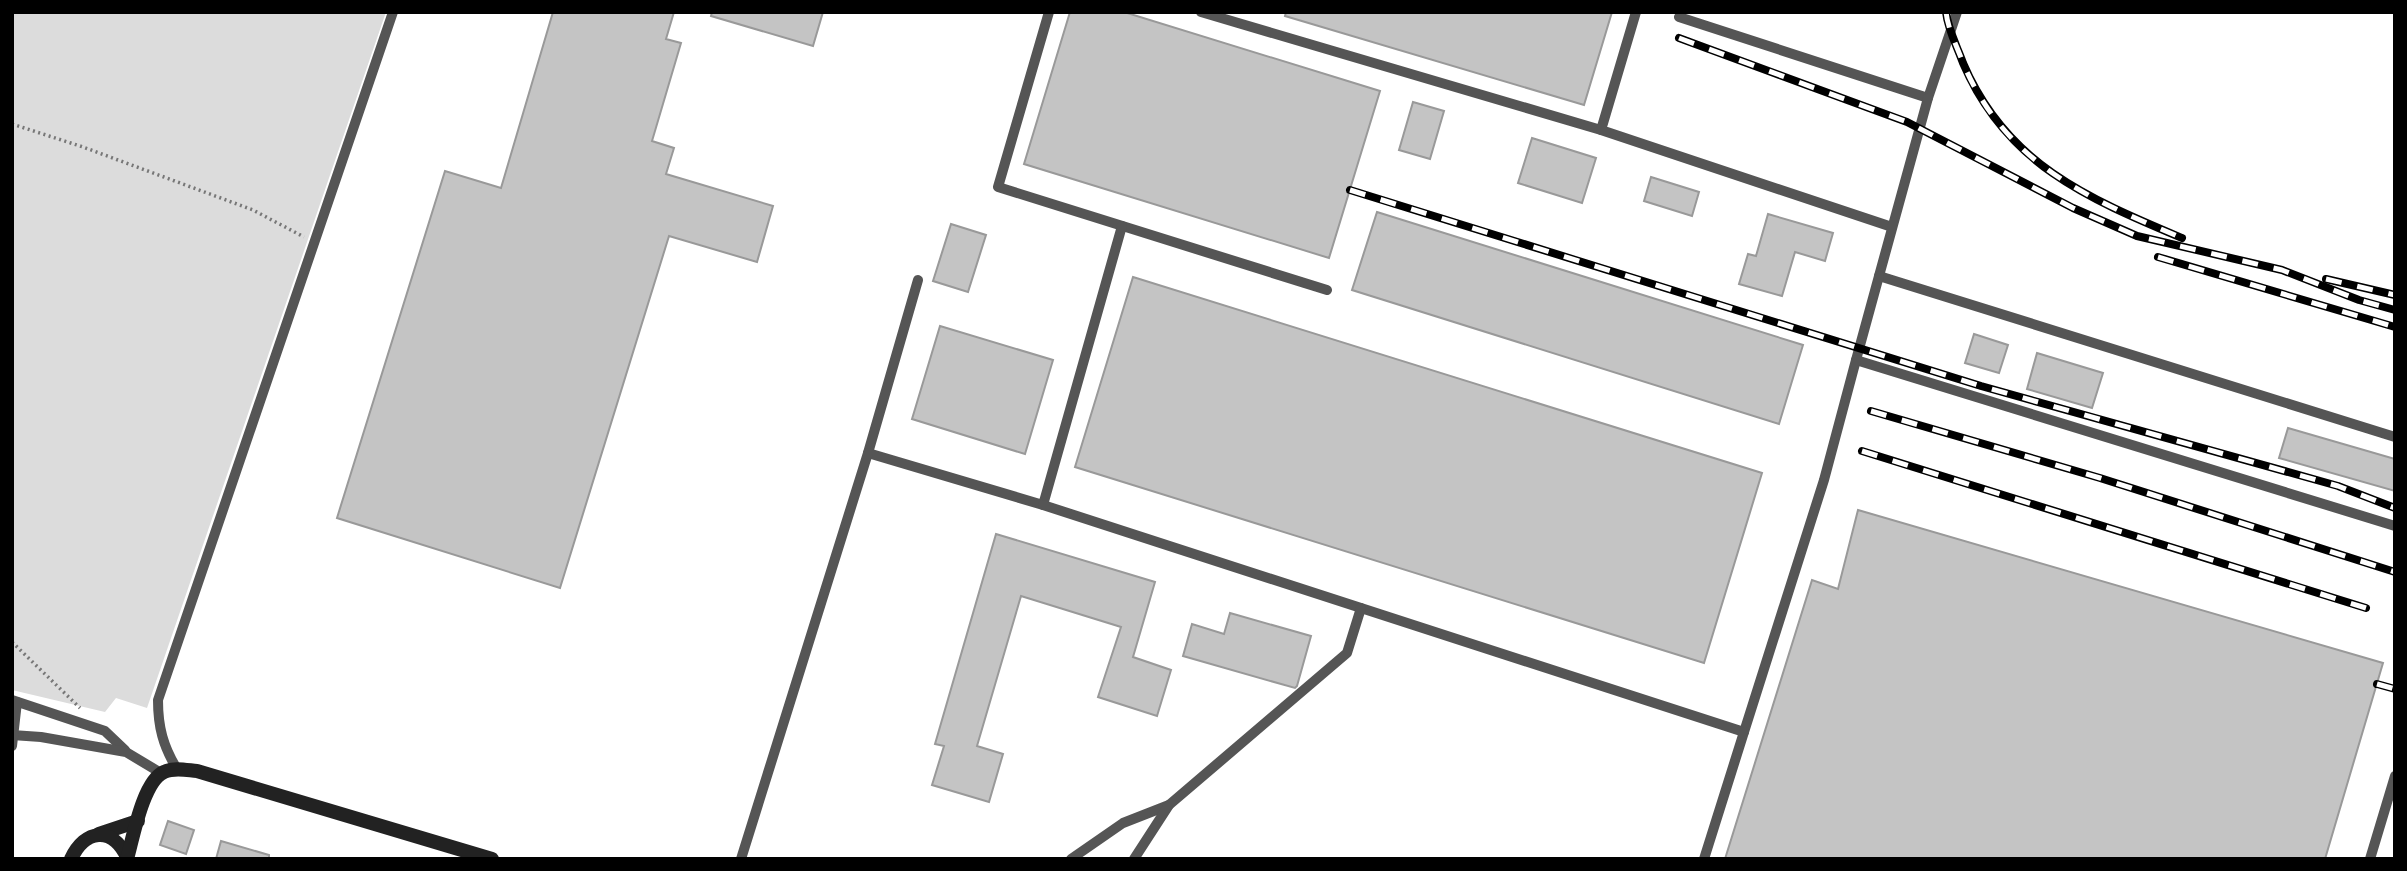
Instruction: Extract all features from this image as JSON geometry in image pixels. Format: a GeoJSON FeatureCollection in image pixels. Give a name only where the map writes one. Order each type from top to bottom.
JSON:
{"type":"FeatureCollection","features":[{"type":"Feature","properties":{"kind":"street"},"geometry":{"type":"LineString","coordinates":[[127,858],[150,785],[161,773],[177,769],[197,771],[492,859]]}},
{"type":"Feature","properties":{"kind":"street"},"geometry":{"type":"LineString","coordinates":[[71,859],[77,848],[93,836],[138,821]]}},
{"type":"Feature","properties":{"kind":"street"},"geometry":{"type":"LineString","coordinates":[[93,836],[111,837],[127,858]]}},
{"type":"Feature","properties":{"kind":"lane"},"geometry":{"type":"LineString","coordinates":[[177,769],[164,747],[158,719],[158,700],[393,12]]}},
{"type":"Feature","properties":{"kind":"lane"},"geometry":{"type":"LineString","coordinates":[[1049,12],[998,187],[1327,290]]}},
{"type":"Feature","properties":{"kind":"lane"},"geometry":{"type":"LineString","coordinates":[[1201,12],[1601,130],[1892,227]]}},
{"type":"Feature","properties":{"kind":"lane"},"geometry":{"type":"LineString","coordinates":[[1601,130],[1636,12]]}},
{"type":"Feature","properties":{"kind":"lane"},"geometry":{"type":"LineString","coordinates":[[1704,859],[1824,480],[1928,98],[1957,12]]}},
{"type":"Feature","properties":{"kind":"lane"},"geometry":{"type":"LineString","coordinates":[[1679,17],[1928,98]]}},
{"type":"Feature","properties":{"kind":"lane"},"geometry":{"type":"LineString","coordinates":[[1043,505],[1122,226]]}},
{"type":"Feature","properties":{"kind":"lane"},"geometry":{"type":"LineString","coordinates":[[1879,275],[2395,437]]}},
{"type":"Feature","properties":{"kind":"lane"},"geometry":{"type":"LineString","coordinates":[[741,859],[868,453],[918,279]]}},
{"type":"Feature","properties":{"kind":"lane"},"geometry":{"type":"LineString","coordinates":[[1856,360],[2395,526]]}},
{"type":"Feature","properties":{"kind":"lane"},"geometry":{"type":"LineString","coordinates":[[868,453],[1043,505],[1744,732]]}},
{"type":"Feature","properties":{"kind":"lane"},"geometry":{"type":"LineString","coordinates":[[1134,859],[1169,805],[1347,653],[1361,608]]}},
{"type":"Feature","properties":{"kind":"lane"},"geometry":{"type":"LineString","coordinates":[[126,752],[41,737],[13,739],[15,701],[105,731],[126,752],[161,773]]}},
{"type":"Feature","properties":{"kind":"lane"},"geometry":{"type":"LineString","coordinates":[[2370,859],[2395,776]]}},
{"type":"Feature","properties":{"kind":"lane"},"geometry":{"type":"LineString","coordinates":[[1071,859],[1123,823],[1169,805]]}},
{"type":"Feature","properties":{"kind":"path"},"geometry":{"type":"LineString","coordinates":[[12,124],[253,210],[313,241]]}},
{"type":"Feature","properties":{"kind":"path"},"geometry":{"type":"LineString","coordinates":[[12,642],[105,731]]}},
{"type":"Feature","properties":{"kind":"shaded area"},"geometry":{"type":"Polygon","coordinates":[[[12,12],[386,12],[147,708],[116,698],[105,712],[12,690],[12,12]]]}},
{"type":"Feature","properties":{"kind":"building"},"geometry":{"type":"Polygon","coordinates":[[[553,12],[674,12],[666,39],[681,43],[652,141],[674,148],[666,174],[773,206],[757,262],[669,236],[560,588],[337,518],[445,171],[501,188],[553,12]]]}},
{"type":"Feature","properties":{"kind":"building"},"geometry":{"type":"Polygon","coordinates":[[[712,12],[823,12],[813,46],[711,16],[712,12]]]}},
{"type":"Feature","properties":{"kind":"building"},"geometry":{"type":"Polygon","coordinates":[[[1070,12],[1124,12],[1380,91],[1329,258],[1024,164],[1070,12]]]}},
{"type":"Feature","properties":{"kind":"building"},"geometry":{"type":"Polygon","coordinates":[[[1286,12],[1612,12],[1584,105],[1285,16],[1286,12]]]}},
{"type":"Feature","properties":{"kind":"building"},"geometry":{"type":"Polygon","coordinates":[[[1413,102],[1444,111],[1430,159],[1399,150],[1413,102]]]}},
{"type":"Feature","properties":{"kind":"building"},"geometry":{"type":"Polygon","coordinates":[[[1532,138],[1596,158],[1582,203],[1518,183],[1532,138]]]}},
{"type":"Feature","properties":{"kind":"building"},"geometry":{"type":"Polygon","coordinates":[[[1651,177],[1699,192],[1692,216],[1644,201],[1651,177]]]}},
{"type":"Feature","properties":{"kind":"building"},"geometry":{"type":"Polygon","coordinates":[[[1377,212],[1803,345],[1779,424],[1352,290],[1377,212]]]}},
{"type":"Feature","properties":{"kind":"building"},"geometry":{"type":"Polygon","coordinates":[[[1768,214],[1833,233],[1825,261],[1795,252],[1782,296],[1739,284],[1748,254],[1756,256],[1768,214]]]}},
{"type":"Feature","properties":{"kind":"building"},"geometry":{"type":"Polygon","coordinates":[[[951,224],[986,235],[968,292],[933,281],[951,224]]]}},
{"type":"Feature","properties":{"kind":"building"},"geometry":{"type":"Polygon","coordinates":[[[1133,277],[1762,473],[1704,663],[1075,467],[1133,277]]]}},
{"type":"Feature","properties":{"kind":"building"},"geometry":{"type":"Polygon","coordinates":[[[940,326],[1053,360],[1025,454],[912,419],[940,326]]]}},
{"type":"Feature","properties":{"kind":"building"},"geometry":{"type":"Polygon","coordinates":[[[1974,334],[2008,345],[1999,373],[1965,363],[1974,334]]]}},
{"type":"Feature","properties":{"kind":"building"},"geometry":{"type":"Polygon","coordinates":[[[2037,353],[2103,373],[2092,408],[2027,389],[2037,353]]]}},
{"type":"Feature","properties":{"kind":"building"},"geometry":{"type":"Polygon","coordinates":[[[2288,428],[2395,459],[2395,491],[2279,458],[2288,428]]]}},
{"type":"Feature","properties":{"kind":"building"},"geometry":{"type":"Polygon","coordinates":[[[1858,510],[2383,663],[2325,859],[1725,859],[1812,580],[1838,589],[1858,510]]]}},
{"type":"Feature","properties":{"kind":"building"},"geometry":{"type":"Polygon","coordinates":[[[996,534],[1155,582],[1133,657],[1171,670],[1157,716],[1098,697],[1121,627],[1021,596],[977,746],[1003,754],[989,802],[932,785],[944,746],[935,744],[996,534]]]}},
{"type":"Feature","properties":{"kind":"building"},"geometry":{"type":"Polygon","coordinates":[[[1230,613],[1311,636],[1295,688],[1183,656],[1192,624],[1224,634],[1230,613]]]}},
{"type":"Feature","properties":{"kind":"building"},"geometry":{"type":"Polygon","coordinates":[[[168,821],[194,830],[186,854],[160,845],[168,821]]]}},
{"type":"Feature","properties":{"kind":"building"},"geometry":{"type":"Polygon","coordinates":[[[221,841],[269,855],[269,859],[216,859],[221,841]]]}},
{"type":"Feature","properties":{"kind":"railway"},"geometry":{"type":"LineString","coordinates":[[1946,12],[1963,63],[1981,98],[2002,127],[2026,152],[2082,192],[2182,238]]}},
{"type":"Feature","properties":{"kind":"railway"},"geometry":{"type":"LineString","coordinates":[[1679,38],[1907,122],[2073,208],[2137,236],[2282,270],[2359,300],[2395,310]]}},
{"type":"Feature","properties":{"kind":"railway"},"geometry":{"type":"LineString","coordinates":[[1350,190],[1981,386],[2338,486],[2395,508]]}},
{"type":"Feature","properties":{"kind":"railway"},"geometry":{"type":"LineString","coordinates":[[2158,257],[2395,327]]}},
{"type":"Feature","properties":{"kind":"railway"},"geometry":{"type":"LineString","coordinates":[[2326,279],[2395,295]]}},
{"type":"Feature","properties":{"kind":"railway"},"geometry":{"type":"LineString","coordinates":[[1871,411],[2100,478],[2395,572]]}},
{"type":"Feature","properties":{"kind":"railway"},"geometry":{"type":"LineString","coordinates":[[1862,451],[2366,608]]}},
{"type":"Feature","properties":{"kind":"railway"},"geometry":{"type":"LineString","coordinates":[[2377,684],[2395,689]]}}]}
